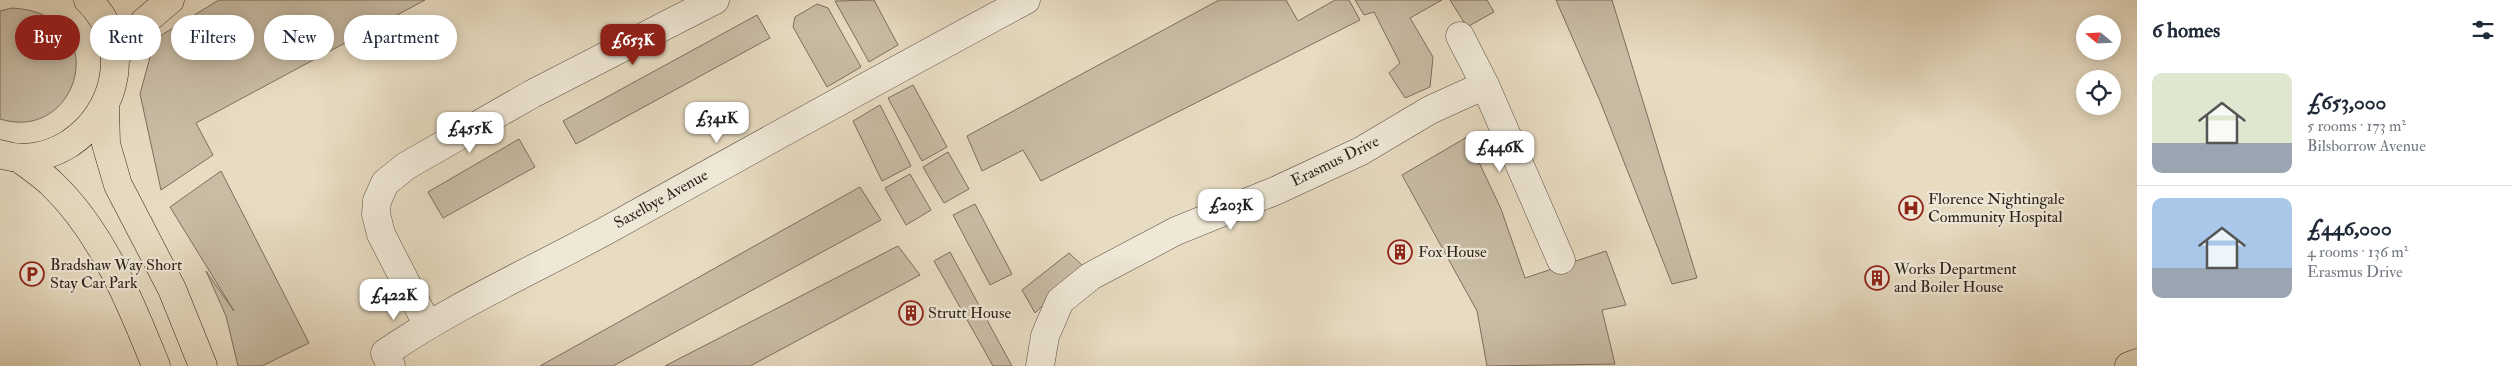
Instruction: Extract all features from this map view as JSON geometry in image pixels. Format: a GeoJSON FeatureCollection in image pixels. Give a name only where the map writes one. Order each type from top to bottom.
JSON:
{"type":"FeatureCollection","features":[{"type":"Feature","properties":{"kind":"main road"},"geometry":{"type":"LineString","coordinates":[[88,0],[99,15]]}},
{"type":"Feature","properties":{"kind":"main road"},"geometry":{"type":"LineString","coordinates":[[152,15],[170,0]]}},
{"type":"Feature","properties":{"kind":"main road"},"geometry":{"type":"LineString","coordinates":[[10,157],[58,151],[85,133],[105,107],[113,83],[115,60]]}},
{"type":"Feature","properties":{"kind":"main road"},"geometry":{"type":"LineString","coordinates":[[105,107],[106,144],[118,185],[172,289],[203,366]]}},
{"type":"Feature","properties":{"kind":"main road"},"geometry":{"type":"LineString","coordinates":[[10,157],[52,184],[98,243],[126,296],[156,366]]}},
{"type":"Feature","properties":{"kind":"main road"},"geometry":{"type":"LineString","coordinates":[[2129,366],[2137,363]]}},
{"type":"Feature","properties":{"kind":"street"},"geometry":{"type":"LineString","coordinates":[[427,324],[381,234],[376,214],[377,201],[385,183],[406,166],[532,94],[715,0]]}},
{"type":"Feature","properties":{"kind":"street","name":"Saxelbye Avenue"},"geometry":{"type":"LineString","coordinates":[[388,360],[427,324],[607,230],[874,81],[1026,0]]}},
{"type":"Feature","properties":{"kind":"street"},"geometry":{"type":"LineString","coordinates":[[1460,36],[1485,85],[1561,260]]}},
{"type":"Feature","properties":{"kind":"street","name":"Erasmus Drive"},"geometry":{"type":"LineString","coordinates":[[1040,366],[1045,336],[1060,301],[1091,276],[1176,231],[1275,190],[1361,151],[1430,110],[1485,85]]}},
{"type":"Feature","properties":{"kind":"shaded area"},"geometry":{"type":"Polygon","coordinates":[[[219,0],[425,0],[397,15],[344,15],[344,44],[334,49],[334,15],[264,15],[264,60],[313,60],[196,123],[213,155],[161,190],[140,94],[149,60],[161,60],[161,35],[171,29],[171,60],[254,60],[254,15],[194,15],[219,0]]]}},
{"type":"Feature","properties":{"kind":"shaded area"},"geometry":{"type":"Polygon","coordinates":[[[874,0],[898,45],[869,62],[835,1],[874,0]]]}},
{"type":"Feature","properties":{"kind":"shaded area"},"geometry":{"type":"Polygon","coordinates":[[[1219,0],[1286,0],[1298,21],[1335,0],[1349,0],[1360,20],[1041,181],[1023,150],[982,171],[967,136],[1219,0]]]}},
{"type":"Feature","properties":{"kind":"shaded area"},"geometry":{"type":"Polygon","coordinates":[[[1355,0],[1442,0],[1410,18],[1433,57],[1430,87],[1405,98],[1389,73],[1400,63],[1374,12],[1364,15],[1355,0]]]}},
{"type":"Feature","properties":{"kind":"shaded area"},"geometry":{"type":"Polygon","coordinates":[[[1450,0],[1487,0],[1494,12],[1467,27],[1450,0]]]}},
{"type":"Feature","properties":{"kind":"shaded area"},"geometry":{"type":"Polygon","coordinates":[[[1556,0],[1612,0],[1697,278],[1672,284],[1600,101],[1556,0]]]}},
{"type":"Feature","properties":{"kind":"shaded area"},"geometry":{"type":"Polygon","coordinates":[[[817,4],[828,8],[861,67],[827,87],[793,27],[795,17],[817,4]]]}},
{"type":"Feature","properties":{"kind":"shaded area"},"geometry":{"type":"Polygon","coordinates":[[[12,8],[41,15],[15,15],[15,60],[75,60],[75,75],[66,96],[50,113],[28,122],[0,119],[0,11],[12,8]]]}},
{"type":"Feature","properties":{"kind":"shaded area"},"geometry":{"type":"Polygon","coordinates":[[[757,15],[770,38],[576,144],[563,121],[757,15]]]}},
{"type":"Feature","properties":{"kind":"shaded area"},"geometry":{"type":"Polygon","coordinates":[[[913,85],[947,147],[922,161],[888,98],[913,85]]]}},
{"type":"Feature","properties":{"kind":"shaded area"},"geometry":{"type":"Polygon","coordinates":[[[880,105],[911,166],[882,181],[853,121],[880,105]]]}},
{"type":"Feature","properties":{"kind":"shaded area"},"geometry":{"type":"Polygon","coordinates":[[[1467,137],[1501,209],[1525,278],[1606,251],[1626,305],[1602,310],[1615,364],[1487,366],[1477,311],[1402,175],[1467,137]]]}},
{"type":"Feature","properties":{"kind":"shaded area"},"geometry":{"type":"Polygon","coordinates":[[[519,139],[535,167],[443,218],[428,192],[519,139]]]}},
{"type":"Feature","properties":{"kind":"shaded area"},"geometry":{"type":"Polygon","coordinates":[[[948,152],[969,189],[944,203],[923,167],[948,152]]]}},
{"type":"Feature","properties":{"kind":"shaded area"},"geometry":{"type":"Polygon","coordinates":[[[221,171],[309,343],[262,366],[238,366],[226,316],[206,271],[234,311],[170,207],[221,171]]]}},
{"type":"Feature","properties":{"kind":"shaded area"},"geometry":{"type":"Polygon","coordinates":[[[910,174],[931,210],[906,225],[885,188],[910,174]]]}},
{"type":"Feature","properties":{"kind":"shaded area"},"geometry":{"type":"Polygon","coordinates":[[[860,187],[881,220],[613,366],[540,366],[860,187]]]}},
{"type":"Feature","properties":{"kind":"shaded area"},"geometry":{"type":"Polygon","coordinates":[[[975,204],[1012,274],[990,285],[953,215],[975,204]]]}},
{"type":"Feature","properties":{"kind":"shaded area"},"geometry":{"type":"Polygon","coordinates":[[[898,246],[920,275],[750,366],[665,366],[898,246]]]}},
{"type":"Feature","properties":{"kind":"shaded area"},"geometry":{"type":"Polygon","coordinates":[[[950,252],[1012,366],[993,366],[934,261],[950,252]]]}},
{"type":"Feature","properties":{"kind":"shaded area"},"geometry":{"type":"Polygon","coordinates":[[[1069,253],[1083,266],[1035,313],[1022,290],[1069,253]]]}},
{"type":"Feature","properties":{"kind":"place","name":"Florence Nightingale Community Hospital"},"geometry":{"type":"Point","coordinates":[1911,208]}},
{"type":"Feature","properties":{"kind":"place","name":"Fox House"},"geometry":{"type":"Point","coordinates":[1400,252]}},
{"type":"Feature","properties":{"kind":"place","name":"Bradshaw Way Short Stay Car Park"},"geometry":{"type":"Point","coordinates":[32,274]}},
{"type":"Feature","properties":{"kind":"place","name":"Works Department and Boiler House"},"geometry":{"type":"Point","coordinates":[1877,278]}},
{"type":"Feature","properties":{"kind":"place","name":"Strutt House"},"geometry":{"type":"Point","coordinates":[911,313]}}]}
